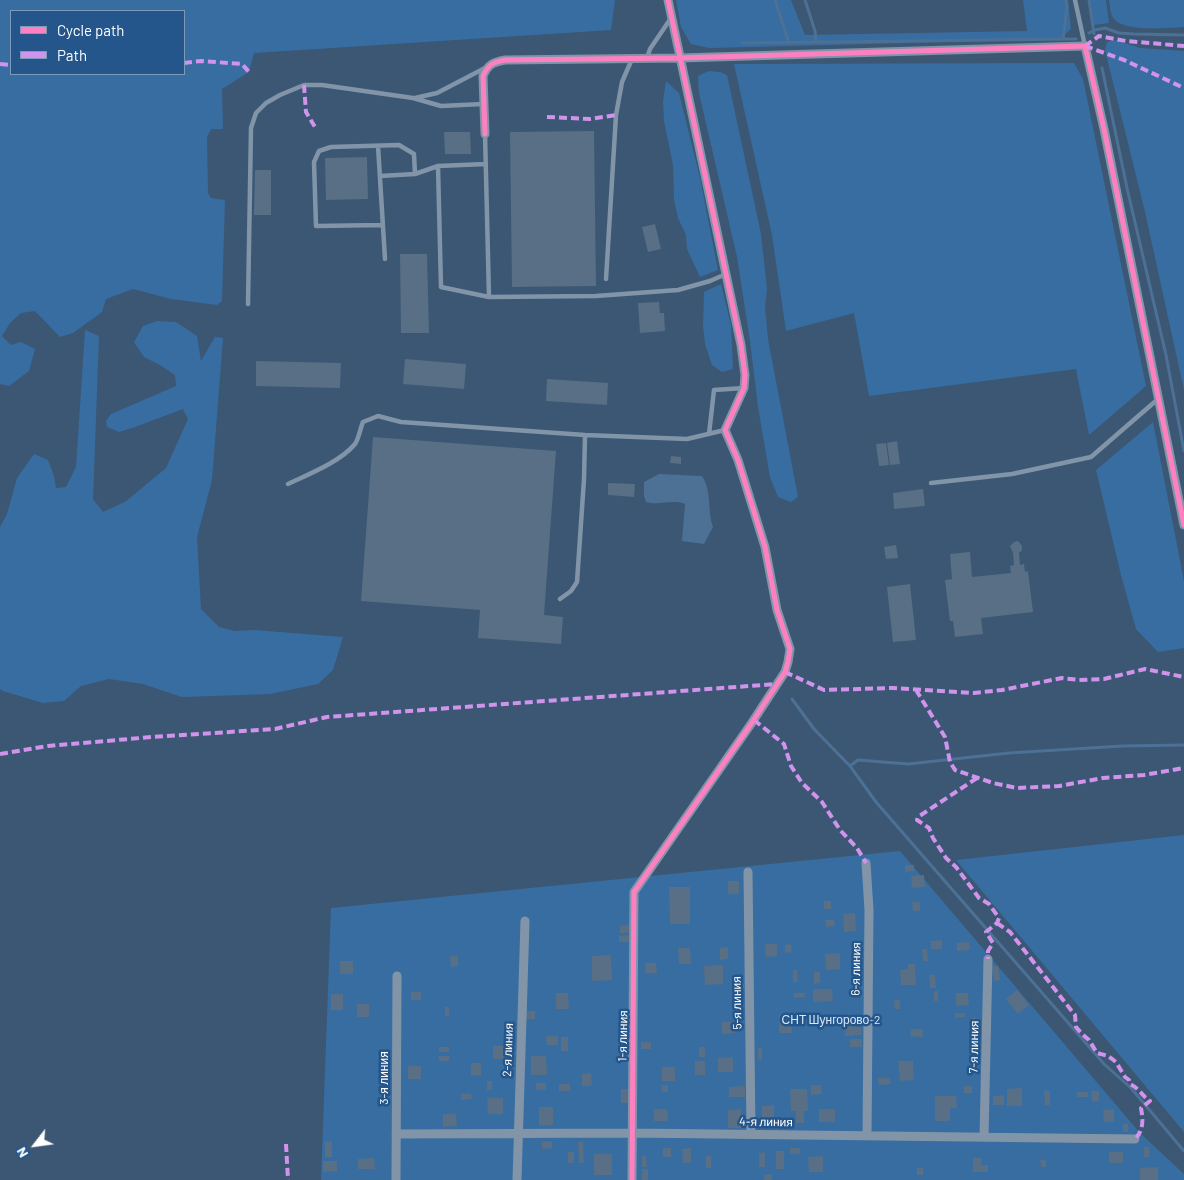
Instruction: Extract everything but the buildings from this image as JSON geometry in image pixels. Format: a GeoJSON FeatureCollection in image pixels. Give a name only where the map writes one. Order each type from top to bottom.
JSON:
{"type":"FeatureCollection","features":[{"type":"Feature","properties":{"kind":"street"},"geometry":{"type":"LineString","coordinates":[[668,0],[741,345],[745,375],[744,388],[724,430]]}},
{"type":"Feature","properties":{"kind":"street"},"geometry":{"type":"LineString","coordinates":[[485,134],[483,76],[486,67],[494,62],[505,60],[680,58],[1085,46],[1104,130],[1184,525]]}},
{"type":"Feature","properties":{"kind":"street","name":"1-я линия"},"geometry":{"type":"LineString","coordinates":[[632,1180],[634,892],[785,672],[790,648],[777,610],[765,546],[738,460],[724,430]]}},
{"type":"Feature","properties":{"kind":"street","name":"6-я линия"},"geometry":{"type":"LineString","coordinates":[[866,863],[869,910],[867,1136]]}},
{"type":"Feature","properties":{"kind":"street","name":"5-я линия"},"geometry":{"type":"LineString","coordinates":[[748,872],[751,1134]]}},
{"type":"Feature","properties":{"kind":"street","name":"2-я линия"},"geometry":{"type":"LineString","coordinates":[[517,1180],[525,921]]}},
{"type":"Feature","properties":{"kind":"street","name":"7-я линия"},"geometry":{"type":"LineString","coordinates":[[984,1137],[988,958]]}},
{"type":"Feature","properties":{"kind":"street","name":"3-я линия"},"geometry":{"type":"LineString","coordinates":[[396,1180],[397,976]]}},
{"type":"Feature","properties":{"kind":"street","name":"4-я линия"},"geometry":{"type":"LineString","coordinates":[[396,1134],[632,1133],[1135,1139]]}},
{"type":"Feature","properties":{"kind":"lane"},"geometry":{"type":"LineString","coordinates":[[1075,0],[1085,46]]}},
{"type":"Feature","properties":{"kind":"lane"},"geometry":{"type":"LineString","coordinates":[[647,58],[650,49],[671,18]]}},
{"type":"Feature","properties":{"kind":"lane"},"geometry":{"type":"LineString","coordinates":[[606,279],[616,115],[622,82],[632,58]]}},
{"type":"Feature","properties":{"kind":"lane"},"geometry":{"type":"LineString","coordinates":[[413,98],[437,93],[486,67]]}},
{"type":"Feature","properties":{"kind":"lane"},"geometry":{"type":"LineString","coordinates":[[248,304],[251,128],[256,113],[266,103],[304,85],[322,85],[413,98],[441,106],[483,104]]}},
{"type":"Feature","properties":{"kind":"lane"},"geometry":{"type":"LineString","coordinates":[[485,134],[489,298]]}},
{"type":"Feature","properties":{"kind":"lane"},"geometry":{"type":"LineString","coordinates":[[378,146],[385,259]]}},
{"type":"Feature","properties":{"kind":"lane"},"geometry":{"type":"LineString","coordinates":[[383,225],[316,226],[314,162],[319,151],[331,147],[399,146],[414,154],[415,174]]}},
{"type":"Feature","properties":{"kind":"lane"},"geometry":{"type":"LineString","coordinates":[[380,176],[415,174],[438,166],[486,164]]}},
{"type":"Feature","properties":{"kind":"lane"},"geometry":{"type":"LineString","coordinates":[[438,166],[441,287],[489,298],[596,296],[678,290],[710,281],[726,274]]}},
{"type":"Feature","properties":{"kind":"lane"},"geometry":{"type":"LineString","coordinates":[[708,434],[714,390],[744,388]]}},
{"type":"Feature","properties":{"kind":"lane"},"geometry":{"type":"LineString","coordinates":[[931,483],[1012,474],[1091,457],[1158,399]]}},
{"type":"Feature","properties":{"kind":"lane"},"geometry":{"type":"LineString","coordinates":[[288,484],[326,466],[349,450],[356,442],[363,422],[378,416],[401,422],[586,436],[687,439],[724,430]]}},
{"type":"Feature","properties":{"kind":"lane"},"geometry":{"type":"LineString","coordinates":[[560,600],[571,591],[577,582],[586,436]]}},
{"type":"Feature","properties":{"kind":"green space"},"geometry":{"type":"Polygon","coordinates":[[[0,0],[615,0],[611,30],[254,53],[249,72],[222,89],[223,129],[211,129],[207,137],[208,193],[211,198],[225,200],[222,301],[217,305],[171,299],[133,289],[106,299],[102,312],[73,333],[60,337],[35,311],[21,313],[10,323],[2,336],[11,345],[21,342],[35,349],[29,371],[9,386],[0,384],[0,0]]]}},
{"type":"Feature","properties":{"kind":"green space"},"geometry":{"type":"Polygon","coordinates":[[[676,0],[791,0],[805,35],[1027,31],[1023,0],[1068,0],[1071,29],[1061,38],[1030,40],[709,48],[691,44],[681,27],[676,0]]]}},
{"type":"Feature","properties":{"kind":"green space"},"geometry":{"type":"Polygon","coordinates":[[[1089,0],[1106,0],[1109,23],[1094,25],[1089,0]]]}},
{"type":"Feature","properties":{"kind":"green space"},"geometry":{"type":"Polygon","coordinates":[[[1109,0],[1184,0],[1184,27],[1137,28],[1127,26],[1114,19],[1110,10],[1109,0]]]}},
{"type":"Feature","properties":{"kind":"green space"},"geometry":{"type":"Polygon","coordinates":[[[1115,40],[1140,48],[1184,51],[1184,390],[1145,212],[1105,50],[1107,42],[1115,40]]]}},
{"type":"Feature","properties":{"kind":"green space"},"geometry":{"type":"Polygon","coordinates":[[[1074,63],[1083,79],[1146,386],[1089,435],[1076,369],[869,396],[854,313],[786,331],[772,235],[734,64],[1074,63]]]}},
{"type":"Feature","properties":{"kind":"green space"},"geometry":{"type":"Polygon","coordinates":[[[709,71],[727,75],[761,234],[767,289],[765,307],[768,339],[798,497],[791,502],[778,497],[770,477],[737,257],[699,93],[698,76],[709,71]]]}},
{"type":"Feature","properties":{"kind":"green space"},"geometry":{"type":"Polygon","coordinates":[[[666,81],[679,93],[700,178],[718,270],[700,277],[687,249],[686,235],[678,218],[674,200],[673,165],[664,121],[663,101],[666,81]]]}},
{"type":"Feature","properties":{"kind":"green space"},"geometry":{"type":"Polygon","coordinates":[[[721,284],[731,325],[733,369],[722,372],[712,365],[705,344],[703,326],[704,292],[721,284]]]}},
{"type":"Feature","properties":{"kind":"green space"},"geometry":{"type":"Polygon","coordinates":[[[157,321],[176,322],[197,336],[201,361],[215,337],[223,338],[212,480],[197,537],[201,609],[219,627],[235,631],[254,630],[343,637],[333,670],[318,684],[270,694],[182,697],[143,684],[109,679],[81,686],[64,701],[43,703],[3,691],[0,689],[0,527],[7,514],[17,478],[34,454],[48,460],[56,488],[66,487],[76,467],[85,330],[99,336],[93,499],[103,512],[125,502],[166,468],[188,419],[183,409],[119,432],[107,427],[106,421],[111,414],[176,386],[175,375],[144,357],[134,342],[143,326],[157,321]]]}},
{"type":"Feature","properties":{"kind":"green space"},"geometry":{"type":"Polygon","coordinates":[[[1153,422],[1184,581],[1184,648],[1158,652],[1136,629],[1096,470],[1153,422]]]}},
{"type":"Feature","properties":{"kind":"green space"},"geometry":{"type":"Polygon","coordinates":[[[1184,835],[1184,1132],[956,860],[1184,835]]]}},
{"type":"Feature","properties":{"kind":"green space","name":"СНТ Шунгорово-2"},"geometry":{"type":"Polygon","coordinates":[[[900,851],[1140,1133],[1184,1174],[1184,1180],[321,1180],[331,908],[900,851]]]}},
{"type":"Feature","properties":{"kind":"shaded area"},"geometry":{"type":"Polygon","coordinates":[[[659,474],[702,476],[707,488],[713,527],[704,544],[682,541],[685,504],[676,502],[646,502],[644,482],[659,474]]]}},
{"type":"Feature","properties":{"kind":"waterway"},"geometry":{"type":"LineString","coordinates":[[775,0],[789,43]]}},
{"type":"Feature","properties":{"kind":"waterway"},"geometry":{"type":"LineString","coordinates":[[805,0],[815,31],[816,42]]}},
{"type":"Feature","properties":{"kind":"waterway"},"geometry":{"type":"LineString","coordinates":[[1063,39],[1067,7],[1066,0]]}},
{"type":"Feature","properties":{"kind":"waterway"},"geometry":{"type":"LineString","coordinates":[[1089,0],[1094,34]]}},
{"type":"Feature","properties":{"kind":"waterway"},"geometry":{"type":"LineString","coordinates":[[1089,33],[1105,28],[1119,33],[1184,35]]}},
{"type":"Feature","properties":{"kind":"waterway"},"geometry":{"type":"LineString","coordinates":[[742,43],[1076,39]]}},
{"type":"Feature","properties":{"kind":"waterway"},"geometry":{"type":"LineString","coordinates":[[1102,68],[1127,188],[1166,355],[1184,451]]}},
{"type":"Feature","properties":{"kind":"waterway"},"geometry":{"type":"LineString","coordinates":[[792,699],[814,729],[850,766],[876,802],[1104,1064],[1131,1088],[1184,1151]]}},
{"type":"Feature","properties":{"kind":"waterway"},"geometry":{"type":"LineString","coordinates":[[850,766],[858,760],[908,764],[1009,753],[1122,746],[1184,745]]}},
{"type":"Feature","properties":{"kind":"marked path"},"geometry":{"type":"LineString","coordinates":[[1085,46],[1099,36],[1126,41],[1184,46]]}},
{"type":"Feature","properties":{"kind":"marked path"},"geometry":{"type":"LineString","coordinates":[[1085,46],[1124,60],[1184,88]]}},
{"type":"Feature","properties":{"kind":"marked path"},"geometry":{"type":"LineString","coordinates":[[185,63],[201,61],[242,64],[249,72]]}},
{"type":"Feature","properties":{"kind":"marked path"},"geometry":{"type":"LineString","coordinates":[[0,64],[10,65]]}},
{"type":"Feature","properties":{"kind":"marked path"},"geometry":{"type":"LineString","coordinates":[[304,85],[306,112],[315,127]]}},
{"type":"Feature","properties":{"kind":"marked path"},"geometry":{"type":"LineString","coordinates":[[547,117],[590,119],[616,115]]}},
{"type":"Feature","properties":{"kind":"marked path"},"geometry":{"type":"LineString","coordinates":[[785,672],[824,690],[893,688],[974,693],[1002,690],[1062,678],[1079,680],[1104,679],[1145,669],[1184,677]]}},
{"type":"Feature","properties":{"kind":"marked path"},"geometry":{"type":"LineString","coordinates":[[0,754],[48,746],[275,729],[327,717],[777,684]]}},
{"type":"Feature","properties":{"kind":"marked path"},"geometry":{"type":"LineString","coordinates":[[916,690],[945,737],[950,762],[955,770],[993,783],[1017,788],[1059,786],[1103,778],[1144,775],[1184,768]]}},
{"type":"Feature","properties":{"kind":"marked path"},"geometry":{"type":"LineString","coordinates":[[754,720],[784,744],[791,766],[802,783],[822,802],[840,830],[857,848],[866,863]]}},
{"type":"Feature","properties":{"kind":"marked path"},"geometry":{"type":"LineString","coordinates":[[977,778],[918,817],[917,820],[929,828],[946,858],[956,867],[979,898],[989,904],[999,918],[997,923],[986,932],[993,943],[988,951],[988,959]]}},
{"type":"Feature","properties":{"kind":"marked path"},"geometry":{"type":"LineString","coordinates":[[997,923],[1010,932],[1075,1015],[1076,1027],[1089,1040],[1097,1053],[1108,1056],[1116,1062],[1130,1084],[1150,1101],[1141,1108],[1141,1128],[1135,1139]]}},
{"type":"Feature","properties":{"kind":"marked path"},"geometry":{"type":"LineString","coordinates":[[286,1144],[288,1180]]}},
{"type":"Feature","properties":{"kind":"cycle path"},"geometry":{"type":"LineString","coordinates":[[632,1180],[634,892],[785,672],[790,649],[777,610],[765,547],[738,460],[725,430],[744,388],[745,375],[741,345],[668,0]]}},
{"type":"Feature","properties":{"kind":"cycle path"},"geometry":{"type":"LineString","coordinates":[[485,134],[483,76],[492,64],[505,60],[680,58],[1085,46],[1104,129],[1184,525]]}}]}
